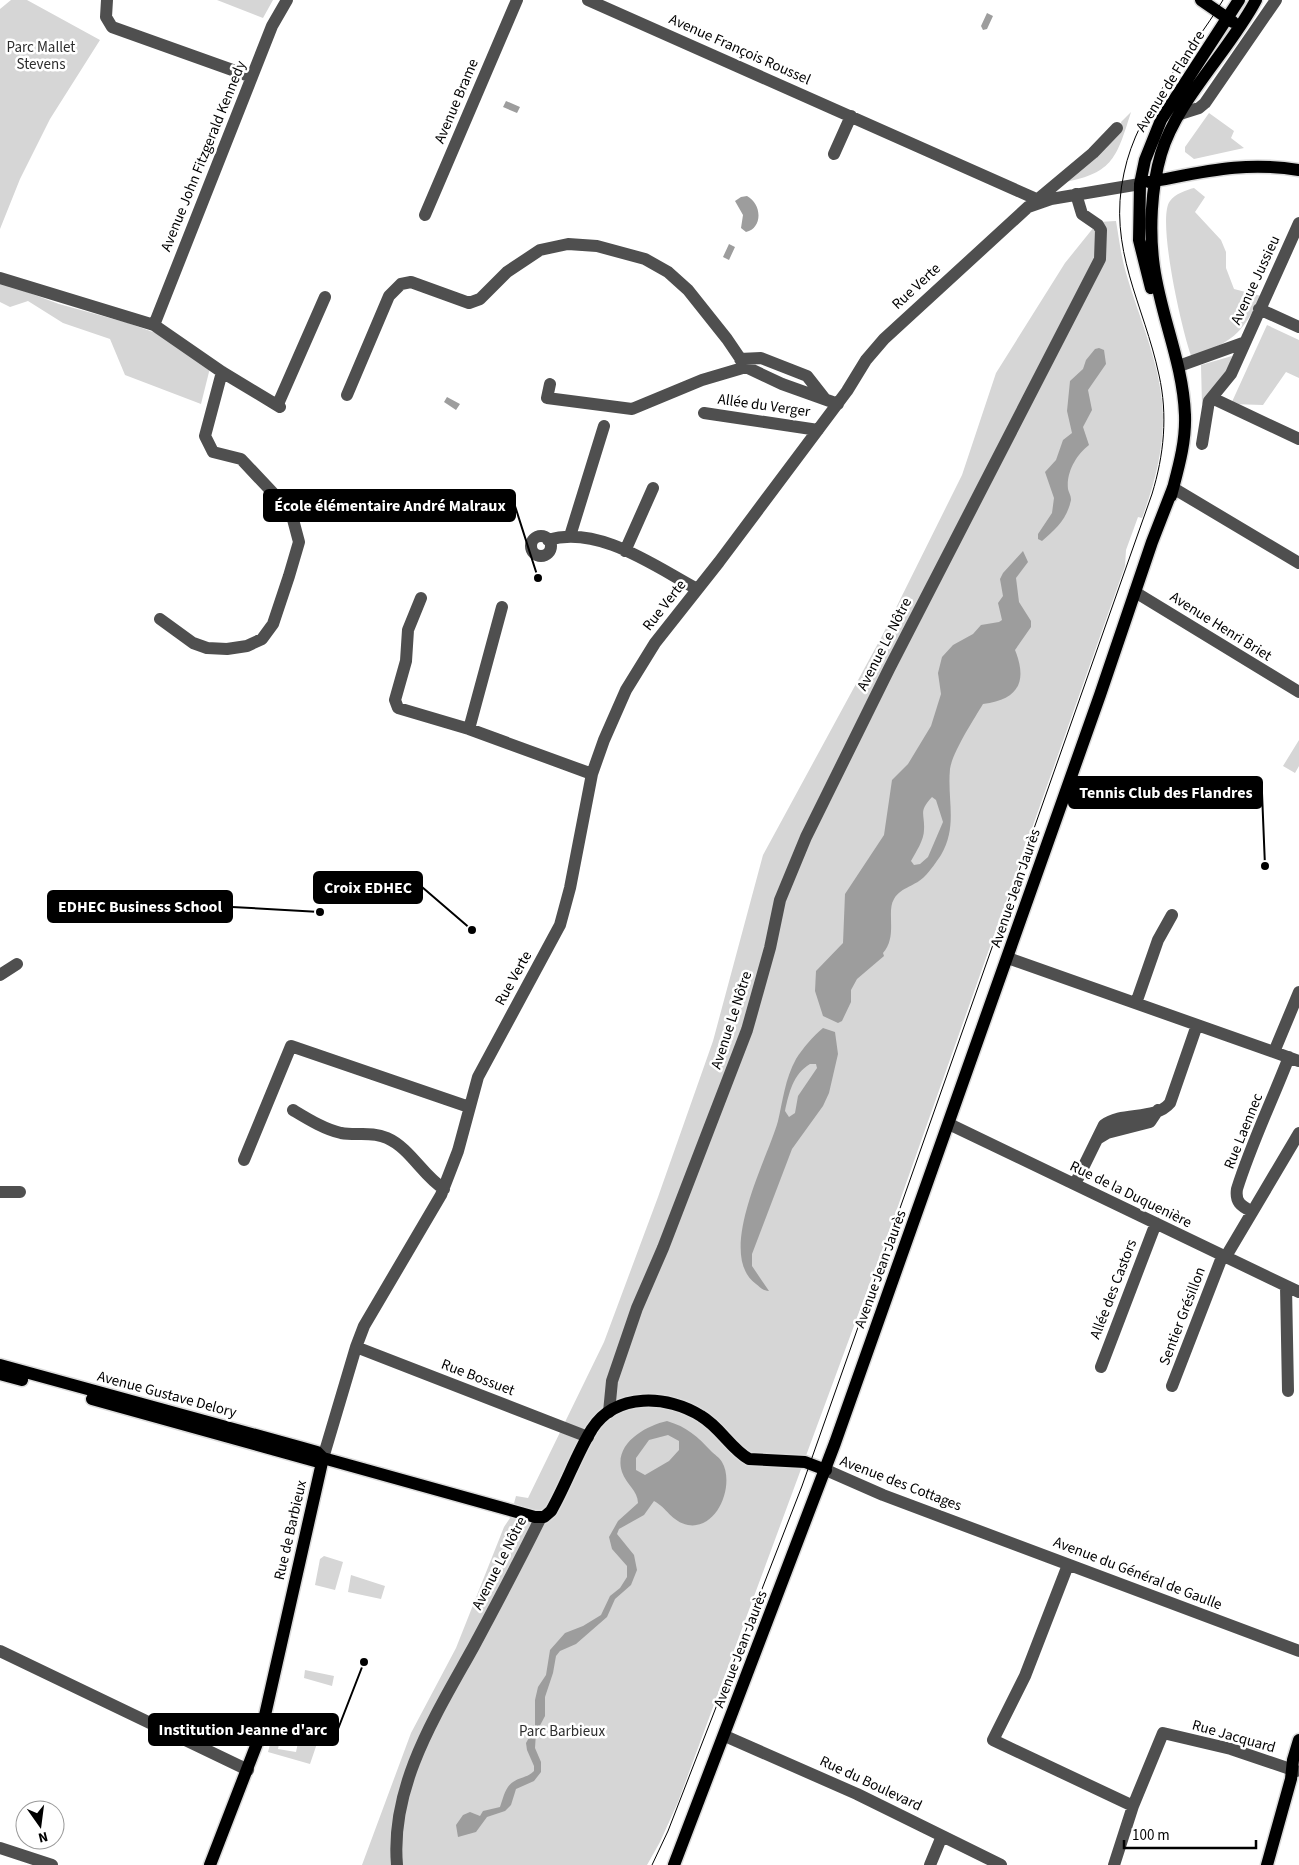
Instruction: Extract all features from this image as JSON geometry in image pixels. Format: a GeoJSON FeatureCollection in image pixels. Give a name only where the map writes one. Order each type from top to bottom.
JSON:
{"type":"FeatureCollection","features":[{"type":"Feature","properties":{"kind":"main road"},"geometry":{"type":"LineString","coordinates":[[1201,0],[1240,26]]}},
{"type":"Feature","properties":{"kind":"main road","name":"Avenue de Flandre"},"geometry":{"type":"LineString","coordinates":[[1156,181],[1163,148],[1175,110],[1239,0]]}},
{"type":"Feature","properties":{"kind":"main road","name":"Avenue de Flandre"},"geometry":{"type":"LineString","coordinates":[[1140,184],[1150,145],[1240,26],[1256,0]]}},
{"type":"Feature","properties":{"kind":"main road"},"geometry":{"type":"LineString","coordinates":[[1140,184],[1244,166],[1261,165],[1299,170]]}},
{"type":"Feature","properties":{"kind":"main road","name":"Avenue Jean Jaurès"},"geometry":{"type":"LineString","coordinates":[[674,1865],[826,1470],[1106,681],[1121,651],[1138,594],[1163,531],[1182,454],[1185,424],[1179,366],[1166,320],[1153,256],[1156,181]]}},
{"type":"Feature","properties":{"kind":"main road","name":"Avenue Jean Jaurès"},"geometry":{"type":"LineString","coordinates":[[1140,184],[1140,246],[1150,285],[1166,320]]}},
{"type":"Feature","properties":{"kind":"main road","name":"Avenue Gustave Delory"},"geometry":{"type":"LineString","coordinates":[[0,1365],[317,1452],[323,1458],[531,1516],[541,1517]]}},
{"type":"Feature","properties":{"kind":"main road","name":"Avenue Gustave Delory"},"geometry":{"type":"LineString","coordinates":[[0,1374],[315,1460],[323,1458]]}},
{"type":"Feature","properties":{"kind":"main road"},"geometry":{"type":"LineString","coordinates":[[609,1412],[641,1400],[673,1404],[690,1410],[708,1420],[750,1459],[805,1462],[826,1470]]}},
{"type":"Feature","properties":{"kind":"main road","name":"Avenue Le Nôtre"},"geometry":{"type":"LineString","coordinates":[[541,1517],[552,1511],[588,1437],[596,1424],[609,1412]]}},
{"type":"Feature","properties":{"kind":"main road","name":"Rue de Barbieux"},"geometry":{"type":"LineString","coordinates":[[210,1865],[261,1733],[323,1458]]}},
{"type":"Feature","properties":{"kind":"main road"},"geometry":{"type":"LineString","coordinates":[[1266,1865],[1295,1773],[1299,1740]]}},
{"type":"Feature","properties":{"kind":"street"},"geometry":{"type":"LineString","coordinates":[[107,0],[106,17],[112,27],[252,77]]}},
{"type":"Feature","properties":{"kind":"street","name":"Avenue John Fitzgerald Kennedy"},"geometry":{"type":"LineString","coordinates":[[154,325],[272,26],[287,0]]}},
{"type":"Feature","properties":{"kind":"street","name":"Avenue Brame"},"geometry":{"type":"LineString","coordinates":[[425,215],[517,0]]}},
{"type":"Feature","properties":{"kind":"street","name":"Avenue François Roussel"},"geometry":{"type":"LineString","coordinates":[[588,0],[1040,200]]}},
{"type":"Feature","properties":{"kind":"street","name":"Avenue de Flandre"},"geometry":{"type":"LineString","coordinates":[[1175,110],[1199,108],[1204,104],[1276,0]]}},
{"type":"Feature","properties":{"kind":"street"},"geometry":{"type":"LineString","coordinates":[[834,154],[851,116]]}},
{"type":"Feature","properties":{"kind":"street","name":"Avenue de Flandre"},"geometry":{"type":"LineString","coordinates":[[1040,200],[1093,153],[1117,128]]}},
{"type":"Feature","properties":{"kind":"street","name":"Rue Verte"},"geometry":{"type":"LineString","coordinates":[[430,1215],[444,1189],[458,1151],[468,1107],[482,1068],[560,925],[570,888],[592,774],[611,722],[633,677],[655,643],[838,404],[884,339],[1028,207],[1040,200],[1140,184]]}},
{"type":"Feature","properties":{"kind":"street","name":"Avenue Le Nôtre"},"geometry":{"type":"LineString","coordinates":[[609,1412],[614,1376],[634,1317],[663,1248],[740,1047],[770,948],[780,900],[806,837],[889,669],[1100,259],[1101,230],[1098,225],[1082,214],[1076,194]]}},
{"type":"Feature","properties":{"kind":"street","name":"Avenue Jussieu"},"geometry":{"type":"LineString","coordinates":[[1179,366],[1243,343],[1299,223]]}},
{"type":"Feature","properties":{"kind":"street"},"geometry":{"type":"LineString","coordinates":[[347,395],[389,296],[401,284],[419,283],[457,300],[469,303],[480,299],[507,272],[540,250],[568,244],[597,246],[645,259],[668,272],[688,290],[743,363],[782,384],[838,404]]}},
{"type":"Feature","properties":{"kind":"street"},"geometry":{"type":"LineString","coordinates":[[0,278],[154,325],[222,372],[279,406],[325,297]]}},
{"type":"Feature","properties":{"kind":"street"},"geometry":{"type":"LineString","coordinates":[[1259,309],[1299,327]]}},
{"type":"Feature","properties":{"kind":"street"},"geometry":{"type":"LineString","coordinates":[[1202,444],[1207,407],[1231,374],[1243,343]]}},
{"type":"Feature","properties":{"kind":"street"},"geometry":{"type":"LineString","coordinates":[[550,384],[547,398],[632,409],[743,363]]}},
{"type":"Feature","properties":{"kind":"street"},"geometry":{"type":"LineString","coordinates":[[160,620],[193,643],[207,648],[227,649],[247,646],[262,638],[273,624],[299,542],[291,512],[241,459],[213,452],[205,436],[222,372]]}},
{"type":"Feature","properties":{"kind":"street"},"geometry":{"type":"LineString","coordinates":[[1212,398],[1299,439]]}},
{"type":"Feature","properties":{"kind":"street","name":"Allée du Verger"},"geometry":{"type":"LineString","coordinates":[[704,413],[818,430]]}},
{"type":"Feature","properties":{"kind":"street"},"geometry":{"type":"LineString","coordinates":[[570,536],[604,426]]}},
{"type":"Feature","properties":{"kind":"street"},"geometry":{"type":"LineString","coordinates":[[624,551],[653,488]]}},
{"type":"Feature","properties":{"kind":"street"},"geometry":{"type":"LineString","coordinates":[[1173,488],[1299,563]]}},
{"type":"Feature","properties":{"kind":"street"},"geometry":{"type":"LineString","coordinates":[[548,540],[570,536],[605,543],[697,589]]}},
{"type":"Feature","properties":{"kind":"street","name":"Avenue Henri Briet"},"geometry":{"type":"LineString","coordinates":[[1138,594],[1295,690]]}},
{"type":"Feature","properties":{"kind":"street"},"geometry":{"type":"LineString","coordinates":[[421,598],[408,630],[406,661],[395,700],[398,708],[468,729],[592,774]]}},
{"type":"Feature","properties":{"kind":"street"},"geometry":{"type":"LineString","coordinates":[[468,729],[502,607]]}},
{"type":"Feature","properties":{"kind":"street"},"geometry":{"type":"LineString","coordinates":[[1136,1003],[1158,940],[1172,915]]}},
{"type":"Feature","properties":{"kind":"street"},"geometry":{"type":"LineString","coordinates":[[1008,958],[1294,1059]]}},
{"type":"Feature","properties":{"kind":"street"},"geometry":{"type":"LineString","coordinates":[[0,975],[17,964]]}},
{"type":"Feature","properties":{"kind":"street"},"geometry":{"type":"LineString","coordinates":[[1274,1052],[1299,992]]}},
{"type":"Feature","properties":{"kind":"street"},"geometry":{"type":"LineString","coordinates":[[1075,1184],[1107,1123],[1158,1110],[1170,1103],[1197,1025]]}},
{"type":"Feature","properties":{"kind":"street"},"geometry":{"type":"LineString","coordinates":[[244,1160],[291,1046],[468,1107]]}},
{"type":"Feature","properties":{"kind":"street","name":"Rue Laennec"},"geometry":{"type":"LineString","coordinates":[[1251,1212],[1240,1204],[1236,1196],[1237,1189],[1250,1149],[1294,1059]]}},
{"type":"Feature","properties":{"kind":"street"},"geometry":{"type":"LineString","coordinates":[[293,1110],[311,1121],[338,1132],[370,1133],[386,1138],[396,1144],[444,1189]]}},
{"type":"Feature","properties":{"kind":"street","name":"Rue de la Duquenière"},"geometry":{"type":"LineString","coordinates":[[949,1124],[1299,1292]]}},
{"type":"Feature","properties":{"kind":"street","name":"Sentier Grésillon"},"geometry":{"type":"LineString","coordinates":[[1172,1386],[1223,1257],[1299,1133]]}},
{"type":"Feature","properties":{"kind":"street"},"geometry":{"type":"LineString","coordinates":[[0,1192],[20,1192]]}},
{"type":"Feature","properties":{"kind":"street","name":"Rue de Barbieux"},"geometry":{"type":"LineString","coordinates":[[323,1458],[356,1347],[378,1301],[430,1215]]}},
{"type":"Feature","properties":{"kind":"street","name":"Allée des Castors"},"geometry":{"type":"LineString","coordinates":[[1101,1367],[1156,1223]]}},
{"type":"Feature","properties":{"kind":"street"},"geometry":{"type":"LineString","coordinates":[[1286,1286],[1288,1391]]}},
{"type":"Feature","properties":{"kind":"street","name":"Rue Bossuet"},"geometry":{"type":"LineString","coordinates":[[356,1347],[588,1437]]}},
{"type":"Feature","properties":{"kind":"street","name":"Avenue des Cottages"},"geometry":{"type":"LineString","coordinates":[[826,1470],[965,1526]]}},
{"type":"Feature","properties":{"kind":"street","name":"Avenue Le Nôtre"},"geometry":{"type":"LineString","coordinates":[[397,1865],[398,1818],[405,1787],[416,1759],[541,1517]]}},
{"type":"Feature","properties":{"kind":"street","name":"Avenue du Général de Gaulle"},"geometry":{"type":"LineString","coordinates":[[965,1526],[1299,1651]]}},
{"type":"Feature","properties":{"kind":"street"},"geometry":{"type":"LineString","coordinates":[[1068,1565],[1025,1676],[993,1740],[1133,1806],[1114,1865]]}},
{"type":"Feature","properties":{"kind":"street"},"geometry":{"type":"LineString","coordinates":[[0,1650],[248,1770]]}},
{"type":"Feature","properties":{"kind":"street","name":"Rue Jacquard"},"geometry":{"type":"LineString","coordinates":[[1133,1806],[1163,1733],[1231,1749],[1295,1773]]}},
{"type":"Feature","properties":{"kind":"street","name":"Rue du Boulevard"},"geometry":{"type":"LineString","coordinates":[[725,1736],[857,1794],[1001,1865]]}},
{"type":"Feature","properties":{"kind":"street"},"geometry":{"type":"LineString","coordinates":[[930,1865],[942,1836]]}},
{"type":"Feature","properties":{"kind":"street"},"geometry":{"type":"LineString","coordinates":[[0,1848],[52,1865]]}},
{"type":"Feature","properties":{"kind":"street"},"geometry":{"type":"LineString","coordinates":[[0,1855],[30,1865]]}},
{"type":"Feature","properties":{"kind":"green space","name":"Parc Mallet Stevens"},"geometry":{"type":"Polygon","coordinates":[[[11,0],[27,0],[100,40],[50,119],[20,179],[0,229],[0,9],[11,0]]]}},
{"type":"Feature","properties":{"kind":"green space"},"geometry":{"type":"Polygon","coordinates":[[[217,0],[273,0],[263,18],[217,0]]]}},
{"type":"Feature","properties":{"kind":"green space"},"geometry":{"type":"Polygon","coordinates":[[[1131,112],[1121,142],[1109,162],[1091,175],[1060,183],[1122,128],[1121,122],[1131,112]]]}},
{"type":"Feature","properties":{"kind":"green space"},"geometry":{"type":"Polygon","coordinates":[[[1209,113],[1234,131],[1231,138],[1244,148],[1194,159],[1185,152],[1185,147],[1209,113]]]}},
{"type":"Feature","properties":{"kind":"green space"},"geometry":{"type":"Polygon","coordinates":[[[1194,188],[1205,197],[1195,212],[1221,240],[1226,252],[1226,268],[1234,289],[1261,296],[1254,310],[1234,336],[1192,358],[1177,303],[1166,230],[1170,201],[1178,194],[1194,188]]]}},
{"type":"Feature","properties":{"kind":"green space","name":"Parc Barbieux"},"geometry":{"type":"Polygon","coordinates":[[[1116,221],[1124,267],[1155,362],[1162,398],[1163,430],[1160,456],[1154,481],[1142,518],[1138,517],[1126,550],[1125,566],[892,1223],[678,1802],[660,1842],[647,1865],[362,1865],[411,1733],[456,1648],[504,1527],[510,1518],[516,1496],[528,1498],[604,1342],[713,1041],[763,855],[882,636],[962,475],[996,373],[1065,263],[1098,222],[1116,221]]]}},
{"type":"Feature","properties":{"kind":"green space"},"geometry":{"type":"Polygon","coordinates":[[[0,282],[59,304],[128,323],[164,336],[210,368],[201,404],[125,375],[110,339],[63,323],[28,301],[10,307],[0,302],[0,282]]]}},
{"type":"Feature","properties":{"kind":"green space"},"geometry":{"type":"Polygon","coordinates":[[[1267,325],[1299,340],[1299,378],[1286,372],[1263,405],[1231,404],[1267,325]]]}},
{"type":"Feature","properties":{"kind":"green space"},"geometry":{"type":"Polygon","coordinates":[[[1232,356],[1228,370],[1202,405],[1201,365],[1232,356]]]}},
{"type":"Feature","properties":{"kind":"green space"},"geometry":{"type":"Polygon","coordinates":[[[1299,740],[1299,766],[1295,773],[1283,766],[1299,740]]]}},
{"type":"Feature","properties":{"kind":"green space"},"geometry":{"type":"Polygon","coordinates":[[[324,1556],[343,1562],[335,1590],[315,1585],[320,1559],[324,1556]]]}},
{"type":"Feature","properties":{"kind":"green space"},"geometry":{"type":"Polygon","coordinates":[[[351,1575],[385,1586],[381,1599],[348,1592],[351,1575]]]}},
{"type":"Feature","properties":{"kind":"green space"},"geometry":{"type":"Polygon","coordinates":[[[305,1670],[334,1676],[332,1686],[304,1678],[305,1670]]]}},
{"type":"Feature","properties":{"kind":"green space"},"geometry":{"type":"Polygon","coordinates":[[[276,1713],[285,1715],[278,1749],[296,1752],[304,1715],[325,1720],[310,1764],[268,1752],[277,1718],[276,1713]]]}},
{"type":"Feature","properties":{"kind":"shaded area"},"geometry":{"type":"Polygon","coordinates":[[[987,13],[993,16],[987,29],[983,30],[981,26],[987,13]]]}},
{"type":"Feature","properties":{"kind":"shaded area"},"geometry":{"type":"Polygon","coordinates":[[[506,101],[520,107],[517,113],[503,107],[506,101]]]}},
{"type":"Feature","properties":{"kind":"shaded area"},"geometry":{"type":"Polygon","coordinates":[[[747,196],[756,204],[759,215],[758,221],[752,230],[746,232],[741,228],[743,215],[735,201],[747,196]]]}},
{"type":"Feature","properties":{"kind":"shaded area"},"geometry":{"type":"Polygon","coordinates":[[[729,244],[735,247],[729,260],[723,257],[729,244]]]}},
{"type":"Feature","properties":{"kind":"shaded area"},"geometry":{"type":"Polygon","coordinates":[[[1095,349],[1104,350],[1106,364],[1088,390],[1092,410],[1083,427],[1089,445],[1080,453],[1073,464],[1069,476],[1068,489],[1071,500],[1067,513],[1056,528],[1042,541],[1038,539],[1038,534],[1052,513],[1054,498],[1045,472],[1056,460],[1063,440],[1072,433],[1067,411],[1070,381],[1083,369],[1086,360],[1095,349]]]}},
{"type":"Feature","properties":{"kind":"shaded area"},"geometry":{"type":"Polygon","coordinates":[[[447,397],[460,404],[456,410],[444,402],[447,397]]]}},
{"type":"Feature","properties":{"kind":"shaded area"},"geometry":{"type":"Polygon","coordinates":[[[1023,551],[1028,562],[1016,578],[1019,602],[1031,621],[1031,627],[1015,650],[1019,661],[1020,680],[1012,694],[995,702],[983,704],[959,745],[950,769],[951,823],[946,844],[941,855],[925,876],[894,899],[891,911],[890,939],[883,953],[884,956],[857,979],[851,990],[851,1002],[842,1021],[838,1023],[823,1016],[815,991],[816,971],[843,943],[845,894],[884,835],[892,780],[908,764],[931,726],[941,694],[938,673],[942,657],[953,645],[973,634],[981,625],[1002,620],[998,603],[1003,596],[1000,579],[1023,551]],[[932,797],[925,806],[923,813],[924,834],[911,861],[914,865],[920,864],[928,857],[943,822],[936,800],[932,797]]]}},
{"type":"Feature","properties":{"kind":"shaded area"},"geometry":{"type":"Polygon","coordinates":[[[823,1028],[835,1032],[838,1054],[829,1093],[823,1106],[792,1149],[752,1254],[752,1266],[769,1291],[767,1291],[756,1284],[745,1270],[741,1251],[742,1229],[756,1181],[778,1121],[789,1074],[796,1059],[808,1042],[823,1028]],[[810,1064],[804,1068],[793,1084],[785,1111],[789,1117],[795,1113],[798,1096],[817,1068],[816,1064],[810,1064]]]}},
{"type":"Feature","properties":{"kind":"shaded area"},"geometry":{"type":"Polygon","coordinates":[[[667,1421],[686,1429],[696,1436],[721,1461],[726,1471],[726,1482],[721,1504],[708,1520],[699,1525],[688,1525],[673,1518],[654,1501],[644,1515],[619,1529],[617,1534],[634,1555],[637,1570],[631,1585],[615,1599],[607,1617],[576,1644],[560,1651],[556,1656],[553,1673],[545,1697],[545,1716],[536,1733],[535,1748],[541,1762],[541,1772],[534,1781],[516,1789],[511,1805],[505,1811],[487,1817],[476,1832],[458,1837],[456,1825],[463,1815],[470,1812],[480,1816],[483,1811],[500,1807],[510,1784],[534,1771],[526,1743],[535,1727],[535,1700],[538,1687],[546,1675],[550,1650],[565,1633],[583,1626],[601,1615],[610,1596],[620,1588],[627,1577],[627,1566],[612,1549],[609,1537],[618,1521],[638,1503],[636,1495],[622,1472],[620,1462],[626,1445],[641,1432],[658,1423],[667,1421]],[[668,1435],[649,1440],[636,1458],[636,1470],[645,1475],[669,1461],[679,1450],[679,1441],[668,1435]]]}},
{"type":"Feature","properties":{"kind":"tram line"},"geometry":{"type":"LineString","coordinates":[[652,1865],[668,1831],[802,1486],[1152,494],[1162,450],[1164,420],[1162,390],[1124,252],[1120,227],[1120,201],[1124,173],[1131,149],[1153,104],[1223,0]]}},
{"type":"Feature","properties":{"kind":"place","name":"École élémentaire André Malraux"},"geometry":{"type":"Point","coordinates":[538,578]}},
{"type":"Feature","properties":{"kind":"place","name":"Tennis Club des Flandres"},"geometry":{"type":"Point","coordinates":[1265,866]}},
{"type":"Feature","properties":{"kind":"place","name":"EDHEC Business School"},"geometry":{"type":"Point","coordinates":[320,912]}},
{"type":"Feature","properties":{"kind":"place","name":"Croix EDHEC"},"geometry":{"type":"Point","coordinates":[472,930]}},
{"type":"Feature","properties":{"kind":"place","name":"Institution Jeanne d'arc"},"geometry":{"type":"Point","coordinates":[364,1662]}}]}
